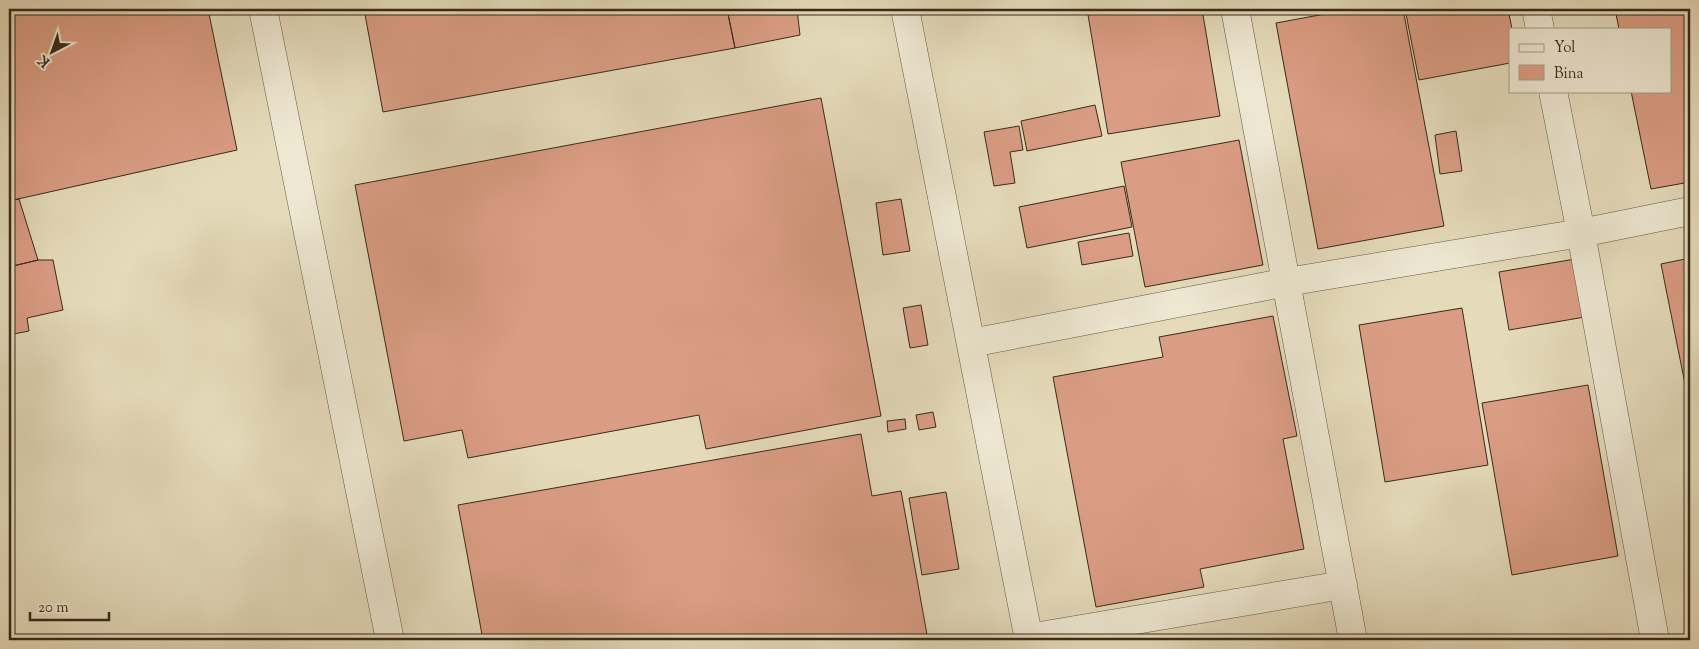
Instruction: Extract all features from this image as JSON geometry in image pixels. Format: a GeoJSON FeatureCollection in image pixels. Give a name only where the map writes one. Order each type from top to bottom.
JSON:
{"type":"FeatureCollection","features":[{"type":"Feature","properties":{"kind":"street"},"geometry":{"type":"LineString","coordinates":[[263,9],[390,640]]}},
{"type":"Feature","properties":{"kind":"street"},"geometry":{"type":"LineString","coordinates":[[905,9],[1028,639],[1342,585]]}},
{"type":"Feature","properties":{"kind":"street"},"geometry":{"type":"LineString","coordinates":[[1236,9],[1353,640]]}},
{"type":"Feature","properties":{"kind":"street"},"geometry":{"type":"LineString","coordinates":[[1536,9],[1540,28]]}},
{"type":"Feature","properties":{"kind":"street"},"geometry":{"type":"LineString","coordinates":[[1553,92],[1581,233],[1655,640]]}},
{"type":"Feature","properties":{"kind":"street"},"geometry":{"type":"LineString","coordinates":[[971,343],[1287,282],[1581,233],[1690,211]]}},
{"type":"Feature","properties":{"kind":"building"},"geometry":{"type":"Polygon","coordinates":[[[9,9],[208,9],[237,150],[9,201],[9,9]]]}},
{"type":"Feature","properties":{"kind":"building"},"geometry":{"type":"Polygon","coordinates":[[[364,9],[727,9],[735,48],[383,112],[364,9]]]}},
{"type":"Feature","properties":{"kind":"building"},"geometry":{"type":"Polygon","coordinates":[[[727,9],[797,9],[800,35],[735,48],[727,9]]]}},
{"type":"Feature","properties":{"kind":"building"},"geometry":{"type":"Polygon","coordinates":[[[1087,9],[1202,9],[1220,116],[1108,134],[1087,9]]]}},
{"type":"Feature","properties":{"kind":"building"},"geometry":{"type":"Polygon","coordinates":[[[1352,9],[1403,9],[1444,226],[1318,249],[1276,23],[1352,9]]]}},
{"type":"Feature","properties":{"kind":"building"},"geometry":{"type":"Polygon","coordinates":[[[1405,9],[1508,9],[1512,28],[1509,28],[1509,63],[1419,80],[1405,9]]]}},
{"type":"Feature","properties":{"kind":"building"},"geometry":{"type":"Polygon","coordinates":[[[1615,9],[1690,9],[1690,182],[1651,189],[1631,92],[1672,92],[1672,28],[1619,28],[1615,9]]]}},
{"type":"Feature","properties":{"kind":"building"},"geometry":{"type":"Polygon","coordinates":[[[821,98],[881,416],[706,449],[699,415],[468,458],[462,430],[404,441],[355,185],[821,98]]]}},
{"type":"Feature","properties":{"kind":"building"},"geometry":{"type":"Polygon","coordinates":[[[1095,105],[1102,136],[1027,151],[1021,121],[1095,105]]]}},
{"type":"Feature","properties":{"kind":"building"},"geometry":{"type":"Polygon","coordinates":[[[1019,126],[1023,150],[1010,152],[1015,183],[994,186],[984,132],[1019,126]]]}},
{"type":"Feature","properties":{"kind":"building"},"geometry":{"type":"Polygon","coordinates":[[[1456,131],[1462,171],[1440,174],[1435,135],[1456,131]]]}},
{"type":"Feature","properties":{"kind":"building"},"geometry":{"type":"Polygon","coordinates":[[[1239,140],[1263,265],[1145,287],[1121,162],[1239,140]]]}},
{"type":"Feature","properties":{"kind":"building"},"geometry":{"type":"Polygon","coordinates":[[[1124,186],[1132,227],[1027,248],[1019,207],[1124,186]]]}},
{"type":"Feature","properties":{"kind":"building"},"geometry":{"type":"Polygon","coordinates":[[[19,199],[38,260],[9,267],[9,201],[19,199]]]}},
{"type":"Feature","properties":{"kind":"building"},"geometry":{"type":"Polygon","coordinates":[[[901,199],[910,251],[883,255],[876,203],[901,199]]]}},
{"type":"Feature","properties":{"kind":"building"},"geometry":{"type":"Polygon","coordinates":[[[1129,233],[1133,256],[1082,265],[1078,242],[1129,233]]]}},
{"type":"Feature","properties":{"kind":"building"},"geometry":{"type":"Polygon","coordinates":[[[1690,258],[1690,399],[1688,399],[1661,264],[1690,258]]]}},
{"type":"Feature","properties":{"kind":"building"},"geometry":{"type":"Polygon","coordinates":[[[1575,259],[1585,317],[1509,330],[1499,272],[1575,259]]]}},
{"type":"Feature","properties":{"kind":"building"},"geometry":{"type":"Polygon","coordinates":[[[38,260],[53,260],[63,310],[27,318],[29,331],[9,335],[9,267],[38,260]]]}},
{"type":"Feature","properties":{"kind":"building"},"geometry":{"type":"Polygon","coordinates":[[[921,305],[928,345],[910,348],[903,308],[921,305]]]}},
{"type":"Feature","properties":{"kind":"building"},"geometry":{"type":"Polygon","coordinates":[[[1462,308],[1488,465],[1385,482],[1359,325],[1462,308]]]}},
{"type":"Feature","properties":{"kind":"building"},"geometry":{"type":"Polygon","coordinates":[[[1273,316],[1297,436],[1283,439],[1304,549],[1200,569],[1204,587],[1096,607],[1053,377],[1163,357],[1159,337],[1273,316]]]}},
{"type":"Feature","properties":{"kind":"building"},"geometry":{"type":"Polygon","coordinates":[[[1588,385],[1618,556],[1512,575],[1482,403],[1588,385]]]}},
{"type":"Feature","properties":{"kind":"building"},"geometry":{"type":"Polygon","coordinates":[[[933,412],[936,427],[919,430],[916,415],[933,412]]]}},
{"type":"Feature","properties":{"kind":"building"},"geometry":{"type":"Polygon","coordinates":[[[905,419],[906,429],[888,432],[887,421],[905,419]]]}},
{"type":"Feature","properties":{"kind":"building"},"geometry":{"type":"Polygon","coordinates":[[[861,434],[872,496],[901,491],[928,640],[483,640],[458,505],[861,434]]]}},
{"type":"Feature","properties":{"kind":"building"},"geometry":{"type":"Polygon","coordinates":[[[946,492],[959,569],[922,575],[909,498],[946,492]]]}}]}
